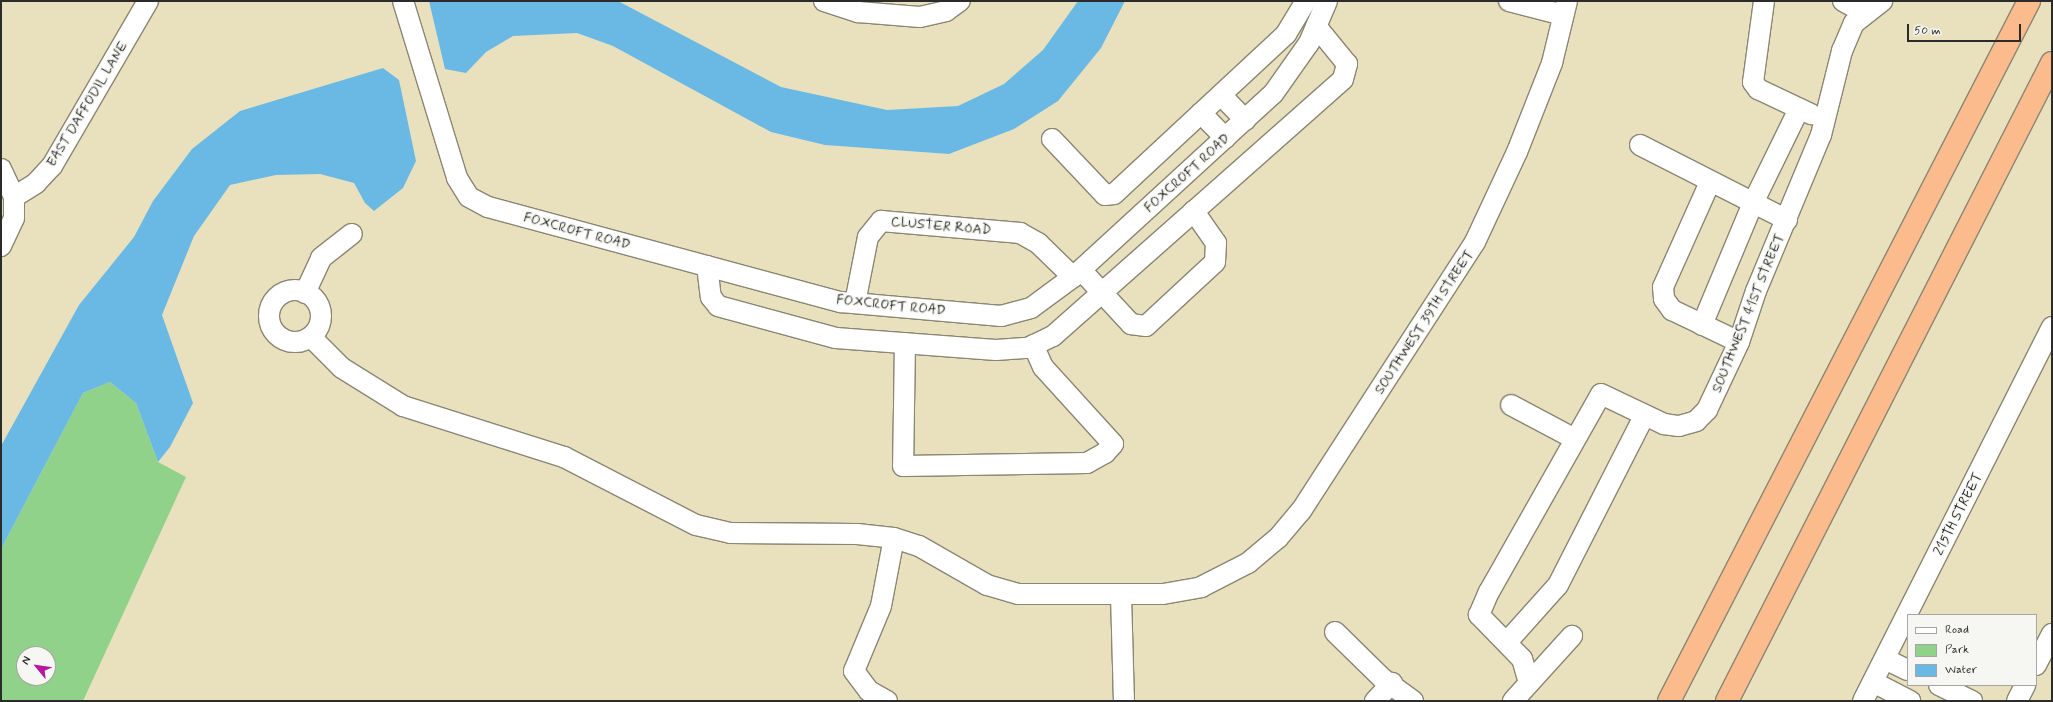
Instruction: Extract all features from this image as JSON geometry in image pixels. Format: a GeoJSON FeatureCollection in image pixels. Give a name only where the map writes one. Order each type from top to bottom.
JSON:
{"type":"FeatureCollection","features":[{"type":"Feature","properties":{"kind":"highway"},"geometry":{"type":"LineString","coordinates":[[1669,701],[2029,1]]}},
{"type":"Feature","properties":{"kind":"highway"},"geometry":{"type":"LineString","coordinates":[[1727,701],[2052,63]]}},
{"type":"Feature","properties":{"kind":"street","name":"EAST DAFFODIL LANE"},"geometry":{"type":"LineString","coordinates":[[14,197],[36,183],[52,166],[148,1]]}},
{"type":"Feature","properties":{"kind":"street","name":"FOXCROFT ROAD"},"geometry":{"type":"LineString","coordinates":[[402,1],[457,178],[469,197],[488,207],[707,266],[855,303],[1001,316],[1031,308],[1077,274],[1273,94],[1309,43],[1319,10]]}},
{"type":"Feature","properties":{"kind":"street"},"geometry":{"type":"LineString","coordinates":[[824,1],[858,12],[920,17],[953,6]]}},
{"type":"Feature","properties":{"kind":"street"},"geometry":{"type":"LineString","coordinates":[[1052,139],[1105,195],[1110,194],[1201,113],[1286,34],[1306,1]]}},
{"type":"Feature","properties":{"kind":"street"},"geometry":{"type":"LineString","coordinates":[[1509,1],[1565,8]]}},
{"type":"Feature","properties":{"kind":"street"},"geometry":{"type":"LineString","coordinates":[[1764,1],[1753,82],[1758,89],[1825,121]]}},
{"type":"Feature","properties":{"kind":"street"},"geometry":{"type":"LineString","coordinates":[[1843,1],[1869,5]]}},
{"type":"Feature","properties":{"kind":"street","name":"SOUTHWEST 41ST STREET"},"geometry":{"type":"LineString","coordinates":[[1528,683],[1522,659],[1507,642],[1488,628],[1479,615],[1601,394],[1644,416],[1679,426],[1696,421],[1707,410],[1739,342],[1825,121],[1842,51],[1854,23],[1869,5],[1882,1]]}},
{"type":"Feature","properties":{"kind":"street","name":"SOUTHWEST 39TH STREET"},"geometry":{"type":"LineString","coordinates":[[312,338],[342,368],[403,406],[564,456],[696,525],[730,533],[857,534],[894,538],[919,546],[987,585],[1018,594],[1121,596],[1163,594],[1201,587],[1248,563],[1278,538],[1302,511],[1470,249],[1517,152],[1552,63],[1565,8]]}},
{"type":"Feature","properties":{"kind":"street"},"geometry":{"type":"LineString","coordinates":[[707,266],[711,297],[718,306],[836,338],[996,350],[1033,345],[1053,336],[1343,79],[1347,64],[1319,10]]}},
{"type":"Feature","properties":{"kind":"street"},"geometry":{"type":"LineString","coordinates":[[1221,94],[1245,120]]}},
{"type":"Feature","properties":{"kind":"street"},"geometry":{"type":"LineString","coordinates":[[1702,325],[1753,203],[1799,109]]}},
{"type":"Feature","properties":{"kind":"street"},"geometry":{"type":"LineString","coordinates":[[1201,113],[1225,138]]}},
{"type":"Feature","properties":{"kind":"street"},"geometry":{"type":"LineString","coordinates":[[1640,145],[1786,220]]}},
{"type":"Feature","properties":{"kind":"street"},"geometry":{"type":"LineString","coordinates":[[1,169],[14,197],[14,218],[1,246]]}},
{"type":"Feature","properties":{"kind":"street"},"geometry":{"type":"LineString","coordinates":[[1710,182],[1663,287],[1664,299],[1672,310],[1739,342]]}},
{"type":"Feature","properties":{"kind":"street"},"geometry":{"type":"LineString","coordinates":[[1077,274],[1101,292],[1131,324],[1146,326],[1215,262],[1216,243],[1194,210]]}},
{"type":"Feature","properties":{"kind":"street","name":"CLUSTER ROAD"},"geometry":{"type":"LineString","coordinates":[[855,303],[868,237],[881,221],[1020,233],[1038,243],[1077,274]]}},
{"type":"Feature","properties":{"kind":"street"},"geometry":{"type":"LineString","coordinates":[[305,293],[321,258],[352,234]]}},
{"type":"Feature","properties":{"kind":"street"},"geometry":{"type":"LineString","coordinates":[[294,291],[305,293],[320,310],[322,320],[312,338],[290,341],[280,336],[268,318],[274,298],[294,291]]}},
{"type":"Feature","properties":{"kind":"street","name":"215TH STREET"},"geometry":{"type":"LineString","coordinates":[[1908,614],[2052,327]]}},
{"type":"Feature","properties":{"kind":"street"},"geometry":{"type":"LineString","coordinates":[[905,343],[903,466],[1087,463],[1105,453],[1113,444],[1043,367],[1033,345]]}},
{"type":"Feature","properties":{"kind":"street"},"geometry":{"type":"LineString","coordinates":[[1512,405],[1576,439]]}},
{"type":"Feature","properties":{"kind":"street"},"geometry":{"type":"LineString","coordinates":[[1507,642],[1558,585],[1644,416]]}},
{"type":"Feature","properties":{"kind":"street"},"geometry":{"type":"LineString","coordinates":[[887,701],[859,682],[854,671],[881,606],[894,538]]}},
{"type":"Feature","properties":{"kind":"street"},"geometry":{"type":"LineString","coordinates":[[1121,596],[1124,701]]}},
{"type":"Feature","properties":{"kind":"street","name":"215TH STREET"},"geometry":{"type":"LineString","coordinates":[[1863,701],[1907,615]]}},
{"type":"Feature","properties":{"kind":"street"},"geometry":{"type":"LineString","coordinates":[[1335,632],[1383,680],[1392,683],[1413,701]]}},
{"type":"Feature","properties":{"kind":"street"},"geometry":{"type":"LineString","coordinates":[[2037,663],[2052,634]]}},
{"type":"Feature","properties":{"kind":"street"},"geometry":{"type":"LineString","coordinates":[[1512,701],[1572,636]]}},
{"type":"Feature","properties":{"kind":"street"},"geometry":{"type":"LineString","coordinates":[[1885,659],[1907,670]]}},
{"type":"Feature","properties":{"kind":"street"},"geometry":{"type":"LineString","coordinates":[[1873,682],[1910,701]]}},
{"type":"Feature","properties":{"kind":"street"},"geometry":{"type":"LineString","coordinates":[[1375,701],[1392,683]]}},
{"type":"Feature","properties":{"kind":"street"},"geometry":{"type":"LineString","coordinates":[[1940,686],[1972,701]]}},
{"type":"Feature","properties":{"kind":"street"},"geometry":{"type":"LineString","coordinates":[[2017,701],[2024,686]]}},
{"type":"Feature","properties":{"kind":"green space"},"geometry":{"type":"Polygon","coordinates":[[[110,382],[136,403],[158,462],[186,477],[83,701],[1,701],[1,549],[83,393],[110,382]]]}},
{"type":"Feature","properties":{"kind":"water"},"geometry":{"type":"Polygon","coordinates":[[[429,1],[618,1],[781,87],[887,110],[958,106],[1004,84],[1043,50],[1078,1],[1125,1],[1101,48],[1058,101],[1014,129],[949,154],[825,145],[771,132],[613,46],[577,33],[513,36],[486,52],[466,73],[445,69],[429,1]]]}},
{"type":"Feature","properties":{"kind":"water"},"geometry":{"type":"Polygon","coordinates":[[[383,68],[399,80],[416,161],[403,188],[374,211],[365,203],[354,183],[320,174],[276,175],[230,185],[194,236],[162,315],[193,403],[170,447],[158,462],[136,403],[110,382],[83,393],[1,549],[1,446],[79,305],[134,237],[153,201],[192,149],[240,111],[383,68]]]}}]}
